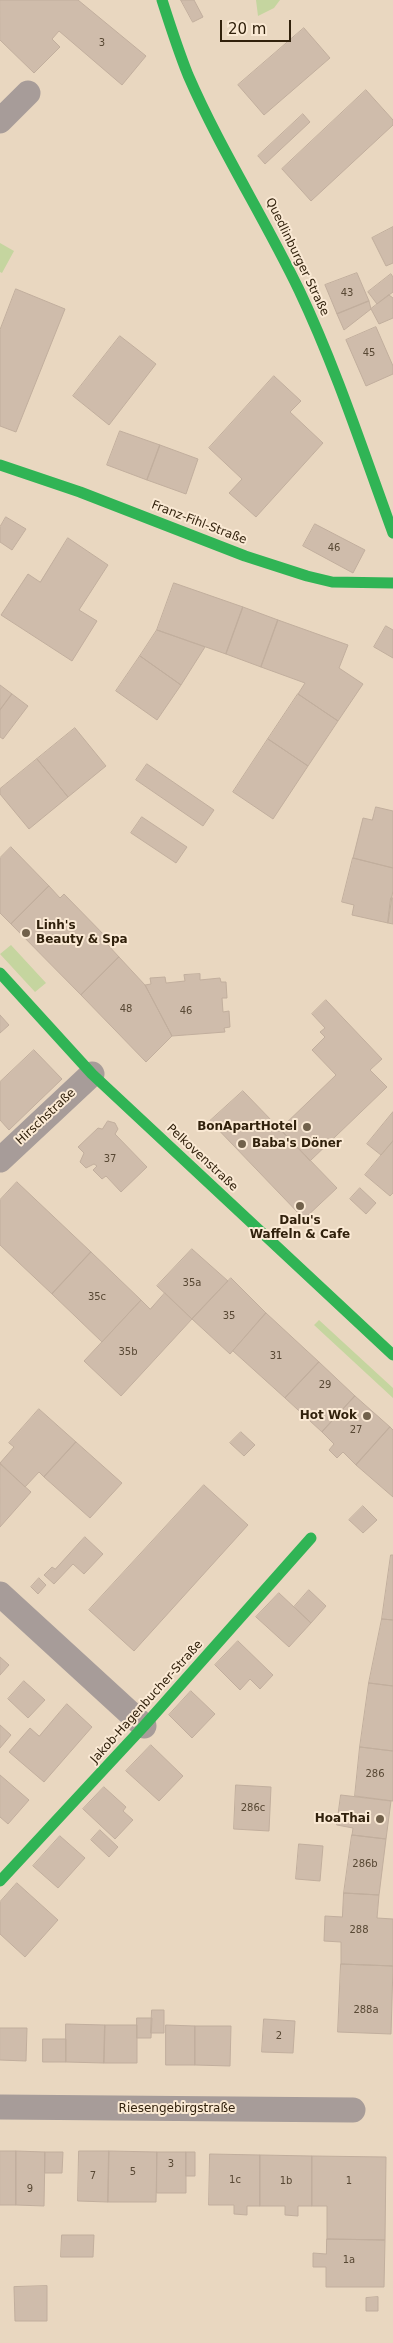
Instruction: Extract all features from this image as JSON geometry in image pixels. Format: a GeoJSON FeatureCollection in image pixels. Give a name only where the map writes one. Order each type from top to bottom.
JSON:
{"type":"FeatureCollection","features":[{"type":"Feature","properties":{"kind":"street","name":"Quedlinburger Straße"},"geometry":{"type":"LineString","coordinates":[[162,0],[171,34],[202,105],[242,177],[294,281],[326,352],[393,533]]}},
{"type":"Feature","properties":{"kind":"street"},"geometry":{"type":"LineString","coordinates":[[2,114],[28,93]]}},
{"type":"Feature","properties":{"kind":"street","name":"Franz-Fihl-Straße"},"geometry":{"type":"LineString","coordinates":[[0,465],[80,492],[290,571],[332,582],[393,583]]}},
{"type":"Feature","properties":{"kind":"street","name":"Pelkovenstraße"},"geometry":{"type":"LineString","coordinates":[[0,973],[92,1074],[393,1355]]}},
{"type":"Feature","properties":{"kind":"street","name":"Hirschstraße"},"geometry":{"type":"LineString","coordinates":[[0,1160],[92,1074]]}},
{"type":"Feature","properties":{"kind":"street","name":"Jakob-Hagenbucher-Straße"},"geometry":{"type":"LineString","coordinates":[[0,1881],[144,1726],[311,1538]]}},
{"type":"Feature","properties":{"kind":"street"},"geometry":{"type":"LineString","coordinates":[[0,1594],[144,1726]]}},
{"type":"Feature","properties":{"kind":"street","name":"Riesengebirgstraße"},"geometry":{"type":"LineString","coordinates":[[0,2107],[353,2110]]}},
{"type":"Feature","properties":{"kind":"green space"},"geometry":{"type":"Polygon","coordinates":[[[256,0],[280,0],[274,8],[258,16],[256,0]]]}},
{"type":"Feature","properties":{"kind":"green space"},"geometry":{"type":"Polygon","coordinates":[[[0,243],[14,251],[2,273],[0,272],[0,243]]]}},
{"type":"Feature","properties":{"kind":"green space"},"geometry":{"type":"Polygon","coordinates":[[[11,945],[46,983],[35,992],[0,954],[11,945]]]}},
{"type":"Feature","properties":{"kind":"green space"},"geometry":{"type":"Polygon","coordinates":[[[319,1320],[393,1388],[393,1398],[314,1325],[319,1320]]]}},
{"type":"Feature","properties":{"kind":"building"},"geometry":{"type":"Polygon","coordinates":[[[0,0],[78,0],[146,56],[122,85],[59,31],[52,39],[60,47],[34,73],[0,40],[0,0]]]}},
{"type":"Feature","properties":{"kind":"building"},"geometry":{"type":"Polygon","coordinates":[[[181,0],[194,0],[203,17],[193,22],[181,0]]]}},
{"type":"Feature","properties":{"kind":"building"},"geometry":{"type":"Polygon","coordinates":[[[304,28],[330,58],[264,115],[238,85],[304,28]]]}},
{"type":"Feature","properties":{"kind":"building"},"geometry":{"type":"Polygon","coordinates":[[[366,90],[393,120],[393,125],[311,201],[282,169],[366,90]]]}},
{"type":"Feature","properties":{"kind":"building"},"geometry":{"type":"Polygon","coordinates":[[[303,114],[310,122],[265,164],[258,156],[303,114]]]}},
{"type":"Feature","properties":{"kind":"building"},"geometry":{"type":"Polygon","coordinates":[[[393,227],[393,263],[386,266],[372,238],[393,227]]]}},
{"type":"Feature","properties":{"kind":"building"},"geometry":{"type":"Polygon","coordinates":[[[357,273],[369,301],[337,314],[325,285],[357,273]]]}},
{"type":"Feature","properties":{"kind":"building"},"geometry":{"type":"Polygon","coordinates":[[[391,274],[393,277],[393,292],[377,304],[368,292],[391,274]]]}},
{"type":"Feature","properties":{"kind":"building"},"geometry":{"type":"Polygon","coordinates":[[[16,289],[65,309],[16,432],[0,426],[0,330],[16,289]]]}},
{"type":"Feature","properties":{"kind":"building"},"geometry":{"type":"Polygon","coordinates":[[[389,295],[393,298],[393,318],[379,324],[371,309],[389,295]]]}},
{"type":"Feature","properties":{"kind":"building"},"geometry":{"type":"Polygon","coordinates":[[[369,301],[371,309],[344,330],[337,314],[369,301]]]}},
{"type":"Feature","properties":{"kind":"building"},"geometry":{"type":"Polygon","coordinates":[[[376,327],[393,366],[393,374],[366,386],[346,340],[376,327]]]}},
{"type":"Feature","properties":{"kind":"building"},"geometry":{"type":"Polygon","coordinates":[[[120,336],[156,364],[109,425],[73,396],[120,336]]]}},
{"type":"Feature","properties":{"kind":"building"},"geometry":{"type":"Polygon","coordinates":[[[274,376],[301,401],[290,412],[323,443],[256,517],[229,493],[242,479],[209,448],[274,376]]]}},
{"type":"Feature","properties":{"kind":"building"},"geometry":{"type":"Polygon","coordinates":[[[120,431],[160,445],[147,480],[107,465],[120,431]]]}},
{"type":"Feature","properties":{"kind":"building"},"geometry":{"type":"Polygon","coordinates":[[[160,445],[198,459],[186,494],[147,480],[160,445]]]}},
{"type":"Feature","properties":{"kind":"building"},"geometry":{"type":"Polygon","coordinates":[[[6,517],[26,529],[12,550],[0,542],[0,527],[6,517]]]}},
{"type":"Feature","properties":{"kind":"building"},"geometry":{"type":"Polygon","coordinates":[[[315,524],[365,550],[353,573],[303,546],[315,524]]]}},
{"type":"Feature","properties":{"kind":"building"},"geometry":{"type":"Polygon","coordinates":[[[68,538],[108,565],[79,610],[97,621],[72,661],[1,615],[28,574],[40,582],[68,538]]]}},
{"type":"Feature","properties":{"kind":"building"},"geometry":{"type":"Polygon","coordinates":[[[174,583],[243,607],[226,654],[157,630],[174,583]]]}},
{"type":"Feature","properties":{"kind":"building"},"geometry":{"type":"Polygon","coordinates":[[[243,607],[278,620],[261,667],[226,654],[243,607]]]}},
{"type":"Feature","properties":{"kind":"building"},"geometry":{"type":"Polygon","coordinates":[[[278,620],[348,645],[339,668],[363,684],[338,721],[298,694],[305,683],[261,667],[278,620]]]}},
{"type":"Feature","properties":{"kind":"building"},"geometry":{"type":"Polygon","coordinates":[[[386,626],[393,630],[393,658],[374,647],[386,626]]]}},
{"type":"Feature","properties":{"kind":"building"},"geometry":{"type":"Polygon","coordinates":[[[157,630],[205,647],[181,685],[140,656],[157,630]]]}},
{"type":"Feature","properties":{"kind":"building"},"geometry":{"type":"Polygon","coordinates":[[[140,656],[181,685],[157,720],[116,691],[140,656]]]}},
{"type":"Feature","properties":{"kind":"building"},"geometry":{"type":"Polygon","coordinates":[[[0,685],[12,694],[0,710],[0,685]]]}},
{"type":"Feature","properties":{"kind":"building"},"geometry":{"type":"Polygon","coordinates":[[[12,694],[28,706],[3,739],[0,737],[0,710],[12,694]]]}},
{"type":"Feature","properties":{"kind":"building"},"geometry":{"type":"Polygon","coordinates":[[[298,694],[338,721],[308,766],[268,739],[298,694]]]}},
{"type":"Feature","properties":{"kind":"building"},"geometry":{"type":"Polygon","coordinates":[[[75,728],[106,766],[68,797],[37,759],[75,728]]]}},
{"type":"Feature","properties":{"kind":"building"},"geometry":{"type":"Polygon","coordinates":[[[268,739],[308,766],[273,819],[233,792],[268,739]]]}},
{"type":"Feature","properties":{"kind":"building"},"geometry":{"type":"Polygon","coordinates":[[[37,759],[68,797],[29,829],[0,794],[0,789],[37,759]]]}},
{"type":"Feature","properties":{"kind":"building"},"geometry":{"type":"Polygon","coordinates":[[[147,764],[214,810],[203,826],[136,780],[147,764]]]}},
{"type":"Feature","properties":{"kind":"building"},"geometry":{"type":"Polygon","coordinates":[[[376,807],[393,811],[393,868],[353,858],[363,818],[372,820],[376,807]]]}},
{"type":"Feature","properties":{"kind":"building"},"geometry":{"type":"Polygon","coordinates":[[[142,817],[187,847],[176,863],[131,833],[142,817]]]}},
{"type":"Feature","properties":{"kind":"building"},"geometry":{"type":"Polygon","coordinates":[[[11,847],[49,886],[11,924],[0,913],[0,858],[11,847]]]}},
{"type":"Feature","properties":{"kind":"building"},"geometry":{"type":"Polygon","coordinates":[[[353,858],[393,868],[393,890],[388,923],[352,915],[354,905],[342,902],[353,858]]]}},
{"type":"Feature","properties":{"kind":"building"},"geometry":{"type":"Polygon","coordinates":[[[49,886],[60,898],[64,894],[110,941],[107,944],[119,957],[81,995],[11,924],[49,886]]]}},
{"type":"Feature","properties":{"kind":"building"},"geometry":{"type":"Polygon","coordinates":[[[391,898],[393,898],[393,924],[388,923],[391,898]]]}},
{"type":"Feature","properties":{"kind":"building"},"geometry":{"type":"Polygon","coordinates":[[[119,957],[145,985],[172,1036],[146,1062],[81,995],[119,957]]]}},
{"type":"Feature","properties":{"kind":"building"},"geometry":{"type":"Polygon","coordinates":[[[200,974],[200,980],[220,978],[221,982],[226,982],[227,998],[222,998],[223,1012],[229,1011],[230,1027],[224,1028],[225,1032],[172,1036],[145,985],[151,984],[150,978],[165,977],[166,983],[185,981],[184,975],[200,974]]]}},
{"type":"Feature","properties":{"kind":"building"},"geometry":{"type":"Polygon","coordinates":[[[326,1000],[382,1059],[370,1070],[387,1087],[310,1161],[280,1129],[336,1075],[312,1050],[325,1037],[320,1032],[325,1028],[312,1014],[326,1000]]]}},
{"type":"Feature","properties":{"kind":"building"},"geometry":{"type":"Polygon","coordinates":[[[0,1015],[9,1025],[0,1033],[0,1015]]]}},
{"type":"Feature","properties":{"kind":"building"},"geometry":{"type":"Polygon","coordinates":[[[34,1050],[62,1079],[9,1130],[0,1120],[0,1082],[34,1050]]]}},
{"type":"Feature","properties":{"kind":"building"},"geometry":{"type":"Polygon","coordinates":[[[243,1091],[337,1188],[304,1219],[210,1121],[243,1091]]]}},
{"type":"Feature","properties":{"kind":"building"},"geometry":{"type":"Polygon","coordinates":[[[393,1112],[393,1141],[381,1155],[367,1144],[393,1112]]]}},
{"type":"Feature","properties":{"kind":"building"},"geometry":{"type":"Polygon","coordinates":[[[108,1121],[115,1123],[118,1129],[115,1134],[147,1167],[121,1192],[106,1176],[102,1179],[93,1170],[97,1166],[94,1164],[86,1168],[80,1162],[84,1153],[78,1147],[98,1128],[102,1129],[108,1121]]]}},
{"type":"Feature","properties":{"kind":"building"},"geometry":{"type":"Polygon","coordinates":[[[393,1141],[393,1193],[390,1196],[365,1175],[393,1141]]]}},
{"type":"Feature","properties":{"kind":"building"},"geometry":{"type":"Polygon","coordinates":[[[17,1182],[91,1252],[52,1294],[0,1245],[0,1200],[17,1182]]]}},
{"type":"Feature","properties":{"kind":"building"},"geometry":{"type":"Polygon","coordinates":[[[360,1188],[376,1203],[366,1214],[350,1199],[360,1188]]]}},
{"type":"Feature","properties":{"kind":"building"},"geometry":{"type":"Polygon","coordinates":[[[192,1249],[228,1281],[192,1319],[157,1286],[192,1249]]]}},
{"type":"Feature","properties":{"kind":"building"},"geometry":{"type":"Polygon","coordinates":[[[91,1252],[141,1300],[102,1342],[52,1294],[91,1252]]]}},
{"type":"Feature","properties":{"kind":"building"},"geometry":{"type":"Polygon","coordinates":[[[231,1278],[266,1313],[230,1354],[192,1319],[231,1278]]]}},
{"type":"Feature","properties":{"kind":"building"},"geometry":{"type":"Polygon","coordinates":[[[165,1293],[192,1319],[121,1396],[84,1361],[141,1300],[150,1309],[165,1293]]]}},
{"type":"Feature","properties":{"kind":"building"},"geometry":{"type":"Polygon","coordinates":[[[266,1313],[319,1362],[285,1398],[233,1351],[266,1313]]]}},
{"type":"Feature","properties":{"kind":"building"},"geometry":{"type":"Polygon","coordinates":[[[319,1362],[355,1396],[322,1432],[285,1398],[319,1362]]]}},
{"type":"Feature","properties":{"kind":"building"},"geometry":{"type":"Polygon","coordinates":[[[355,1396],[390,1427],[356,1465],[343,1452],[337,1458],[329,1450],[334,1444],[322,1432],[355,1396]]]}},
{"type":"Feature","properties":{"kind":"building"},"geometry":{"type":"Polygon","coordinates":[[[39,1409],[76,1442],[44,1477],[39,1472],[25,1487],[0,1463],[14,1447],[9,1443],[39,1409]]]}},
{"type":"Feature","properties":{"kind":"building"},"geometry":{"type":"Polygon","coordinates":[[[390,1427],[393,1430],[393,1497],[356,1465],[390,1427]]]}},
{"type":"Feature","properties":{"kind":"building"},"geometry":{"type":"Polygon","coordinates":[[[241,1432],[255,1445],[244,1456],[230,1443],[241,1432]]]}},
{"type":"Feature","properties":{"kind":"building"},"geometry":{"type":"Polygon","coordinates":[[[76,1442],[122,1483],[90,1518],[44,1477],[76,1442]]]}},
{"type":"Feature","properties":{"kind":"building"},"geometry":{"type":"Polygon","coordinates":[[[0,1464],[31,1492],[0,1527],[0,1464]]]}},
{"type":"Feature","properties":{"kind":"building"},"geometry":{"type":"Polygon","coordinates":[[[204,1485],[248,1525],[134,1651],[89,1610],[204,1485]]]}},
{"type":"Feature","properties":{"kind":"building"},"geometry":{"type":"Polygon","coordinates":[[[363,1506],[377,1520],[363,1533],[349,1520],[363,1506]]]}},
{"type":"Feature","properties":{"kind":"building"},"geometry":{"type":"Polygon","coordinates":[[[85,1537],[103,1554],[84,1574],[73,1564],[54,1584],[44,1575],[52,1567],[55,1569],[85,1537]]]}},
{"type":"Feature","properties":{"kind":"building"},"geometry":{"type":"Polygon","coordinates":[[[391,1555],[393,1555],[393,1620],[382,1619],[391,1555]]]}},
{"type":"Feature","properties":{"kind":"building"},"geometry":{"type":"Polygon","coordinates":[[[39,1578],[46,1585],[38,1594],[31,1587],[39,1578]]]}},
{"type":"Feature","properties":{"kind":"building"},"geometry":{"type":"Polygon","coordinates":[[[309,1590],[326,1606],[311,1623],[294,1607],[309,1590]]]}},
{"type":"Feature","properties":{"kind":"building"},"geometry":{"type":"Polygon","coordinates":[[[279,1593],[311,1623],[289,1647],[256,1617],[279,1593]]]}},
{"type":"Feature","properties":{"kind":"building"},"geometry":{"type":"Polygon","coordinates":[[[382,1619],[393,1620],[393,1686],[369,1683],[382,1619]]]}},
{"type":"Feature","properties":{"kind":"building"},"geometry":{"type":"Polygon","coordinates":[[[238,1641],[273,1675],[260,1689],[250,1679],[240,1690],[215,1665],[238,1641]]]}},
{"type":"Feature","properties":{"kind":"building"},"geometry":{"type":"Polygon","coordinates":[[[0,1657],[9,1665],[0,1675],[0,1657]]]}},
{"type":"Feature","properties":{"kind":"building"},"geometry":{"type":"Polygon","coordinates":[[[24,1681],[45,1700],[28,1718],[8,1699],[24,1681]]]}},
{"type":"Feature","properties":{"kind":"building"},"geometry":{"type":"Polygon","coordinates":[[[369,1683],[393,1686],[393,1751],[360,1747],[369,1683]]]}},
{"type":"Feature","properties":{"kind":"building"},"geometry":{"type":"Polygon","coordinates":[[[191,1691],[215,1714],[192,1738],[169,1715],[191,1691]]]}},
{"type":"Feature","properties":{"kind":"building"},"geometry":{"type":"Polygon","coordinates":[[[67,1704],[92,1727],[44,1782],[9,1752],[30,1728],[39,1736],[67,1704]]]}},
{"type":"Feature","properties":{"kind":"building"},"geometry":{"type":"Polygon","coordinates":[[[0,1725],[11,1735],[0,1748],[0,1725]]]}},
{"type":"Feature","properties":{"kind":"building"},"geometry":{"type":"Polygon","coordinates":[[[151,1745],[183,1776],[159,1801],[126,1771],[151,1745]]]}},
{"type":"Feature","properties":{"kind":"building"},"geometry":{"type":"Polygon","coordinates":[[[360,1747],[393,1751],[393,1801],[355,1796],[360,1747]]]}},
{"type":"Feature","properties":{"kind":"building"},"geometry":{"type":"Polygon","coordinates":[[[0,1775],[29,1800],[8,1824],[0,1817],[0,1775]]]}},
{"type":"Feature","properties":{"kind":"building"},"geometry":{"type":"Polygon","coordinates":[[[236,1785],[271,1787],[269,1831],[234,1829],[236,1785]]]}},
{"type":"Feature","properties":{"kind":"building"},"geometry":{"type":"Polygon","coordinates":[[[104,1787],[126,1807],[123,1811],[133,1820],[115,1839],[83,1809],[104,1787]]]}},
{"type":"Feature","properties":{"kind":"building"},"geometry":{"type":"Polygon","coordinates":[[[341,1795],[391,1801],[386,1839],[352,1835],[353,1828],[337,1825],[341,1795]]]}},
{"type":"Feature","properties":{"kind":"building"},"geometry":{"type":"Polygon","coordinates":[[[100,1830],[118,1847],[109,1857],[91,1840],[100,1830]]]}},
{"type":"Feature","properties":{"kind":"building"},"geometry":{"type":"Polygon","coordinates":[[[352,1835],[386,1839],[379,1895],[344,1893],[352,1835]]]}},
{"type":"Feature","properties":{"kind":"building"},"geometry":{"type":"Polygon","coordinates":[[[60,1836],[85,1858],[58,1888],[33,1866],[60,1836]]]}},
{"type":"Feature","properties":{"kind":"building"},"geometry":{"type":"Polygon","coordinates":[[[299,1844],[323,1846],[320,1881],[296,1879],[299,1844]]]}},
{"type":"Feature","properties":{"kind":"building"},"geometry":{"type":"Polygon","coordinates":[[[17,1883],[58,1920],[25,1957],[0,1934],[0,1902],[17,1883]]]}},
{"type":"Feature","properties":{"kind":"building"},"geometry":{"type":"Polygon","coordinates":[[[344,1893],[379,1895],[377,1918],[393,1919],[393,1966],[341,1964],[341,1942],[324,1941],[325,1916],[342,1917],[344,1893]]]}},
{"type":"Feature","properties":{"kind":"building"},"geometry":{"type":"Polygon","coordinates":[[[341,1964],[393,1966],[391,2034],[338,2032],[341,1964]]]}},
{"type":"Feature","properties":{"kind":"building"},"geometry":{"type":"Polygon","coordinates":[[[152,2010],[164,2010],[164,2033],[151,2033],[152,2010]]]}},
{"type":"Feature","properties":{"kind":"building"},"geometry":{"type":"Polygon","coordinates":[[[137,2018],[152,2018],[151,2038],[137,2038],[137,2018]]]}},
{"type":"Feature","properties":{"kind":"building"},"geometry":{"type":"Polygon","coordinates":[[[264,2019],[295,2021],[293,2053],[262,2052],[264,2019]]]}},
{"type":"Feature","properties":{"kind":"building"},"geometry":{"type":"Polygon","coordinates":[[[66,2024],[105,2025],[104,2063],[66,2062],[66,2024]]]}},
{"type":"Feature","properties":{"kind":"building"},"geometry":{"type":"Polygon","coordinates":[[[105,2025],[137,2025],[137,2063],[104,2063],[105,2025]]]}},
{"type":"Feature","properties":{"kind":"building"},"geometry":{"type":"Polygon","coordinates":[[[166,2025],[195,2026],[195,2065],[166,2065],[166,2025]]]}},
{"type":"Feature","properties":{"kind":"building"},"geometry":{"type":"Polygon","coordinates":[[[195,2026],[231,2026],[230,2066],[195,2065],[195,2026]]]}},
{"type":"Feature","properties":{"kind":"building"},"geometry":{"type":"Polygon","coordinates":[[[0,2028],[27,2028],[26,2061],[0,2060],[0,2028]]]}},
{"type":"Feature","properties":{"kind":"building"},"geometry":{"type":"Polygon","coordinates":[[[43,2039],[66,2039],[66,2062],[43,2062],[43,2039]]]}},
{"type":"Feature","properties":{"kind":"building"},"geometry":{"type":"Polygon","coordinates":[[[0,2151],[16,2151],[16,2205],[0,2205],[0,2151]]]}},
{"type":"Feature","properties":{"kind":"building"},"geometry":{"type":"Polygon","coordinates":[[[16,2151],[45,2152],[44,2206],[16,2205],[16,2151]]]}},
{"type":"Feature","properties":{"kind":"building"},"geometry":{"type":"Polygon","coordinates":[[[79,2151],[109,2151],[108,2202],[78,2201],[79,2151]]]}},
{"type":"Feature","properties":{"kind":"building"},"geometry":{"type":"Polygon","coordinates":[[[109,2151],[157,2152],[156,2202],[108,2202],[109,2151]]]}},
{"type":"Feature","properties":{"kind":"building"},"geometry":{"type":"Polygon","coordinates":[[[45,2152],[63,2152],[62,2173],[45,2173],[45,2152]]]}},
{"type":"Feature","properties":{"kind":"building"},"geometry":{"type":"Polygon","coordinates":[[[157,2152],[186,2152],[186,2193],[157,2193],[157,2152]]]}},
{"type":"Feature","properties":{"kind":"building"},"geometry":{"type":"Polygon","coordinates":[[[186,2152],[195,2152],[195,2176],[186,2176],[186,2152]]]}},
{"type":"Feature","properties":{"kind":"building"},"geometry":{"type":"Polygon","coordinates":[[[210,2154],[260,2155],[260,2206],[247,2206],[247,2215],[234,2214],[234,2205],[209,2205],[210,2154]]]}},
{"type":"Feature","properties":{"kind":"building"},"geometry":{"type":"Polygon","coordinates":[[[260,2155],[312,2156],[312,2206],[298,2206],[298,2216],[285,2215],[285,2206],[260,2206],[260,2155]]]}},
{"type":"Feature","properties":{"kind":"building"},"geometry":{"type":"Polygon","coordinates":[[[312,2156],[386,2157],[385,2240],[327,2239],[327,2206],[312,2206],[312,2156]]]}},
{"type":"Feature","properties":{"kind":"building"},"geometry":{"type":"Polygon","coordinates":[[[62,2235],[94,2235],[93,2257],[61,2257],[62,2235]]]}},
{"type":"Feature","properties":{"kind":"building"},"geometry":{"type":"Polygon","coordinates":[[[327,2239],[385,2240],[384,2287],[326,2287],[326,2267],[313,2267],[313,2253],[326,2254],[327,2239]]]}},
{"type":"Feature","properties":{"kind":"building"},"geometry":{"type":"Polygon","coordinates":[[[47,2286],[47,2321],[15,2321],[14,2287],[47,2286]]]}},
{"type":"Feature","properties":{"kind":"building"},"geometry":{"type":"Polygon","coordinates":[[[378,2297],[378,2311],[366,2311],[366,2298],[378,2297]]]}},
{"type":"Feature","properties":{"kind":"traffic: fast"},"geometry":{"type":"LineString","coordinates":[[162,0],[188,75],[228,156],[299,290],[312,319],[349,410],[393,533]]}},
{"type":"Feature","properties":{"kind":"traffic: fast"},"geometry":{"type":"LineString","coordinates":[[0,465],[80,492],[245,556],[307,576],[332,582],[393,583]]}},
{"type":"Feature","properties":{"kind":"traffic: fast"},"geometry":{"type":"LineString","coordinates":[[0,973],[92,1074],[393,1355]]}},
{"type":"Feature","properties":{"kind":"traffic: fast"},"geometry":{"type":"LineString","coordinates":[[0,1881],[144,1726],[311,1538]]}},
{"type":"Feature","properties":{"kind":"place","name":"Linh's Beauty & Spa"},"geometry":{"type":"Point","coordinates":[26,933]}},
{"type":"Feature","properties":{"kind":"place","name":"BonApartHotel"},"geometry":{"type":"Point","coordinates":[307,1127]}},
{"type":"Feature","properties":{"kind":"place","name":"Baba's Döner"},"geometry":{"type":"Point","coordinates":[242,1144]}},
{"type":"Feature","properties":{"kind":"place","name":"Dalu's Waffeln & Cafe"},"geometry":{"type":"Point","coordinates":[300,1206]}},
{"type":"Feature","properties":{"kind":"place","name":"Hot Wok"},"geometry":{"type":"Point","coordinates":[367,1416]}},
{"type":"Feature","properties":{"kind":"place","name":"HoaThai"},"geometry":{"type":"Point","coordinates":[380,1819]}}]}
